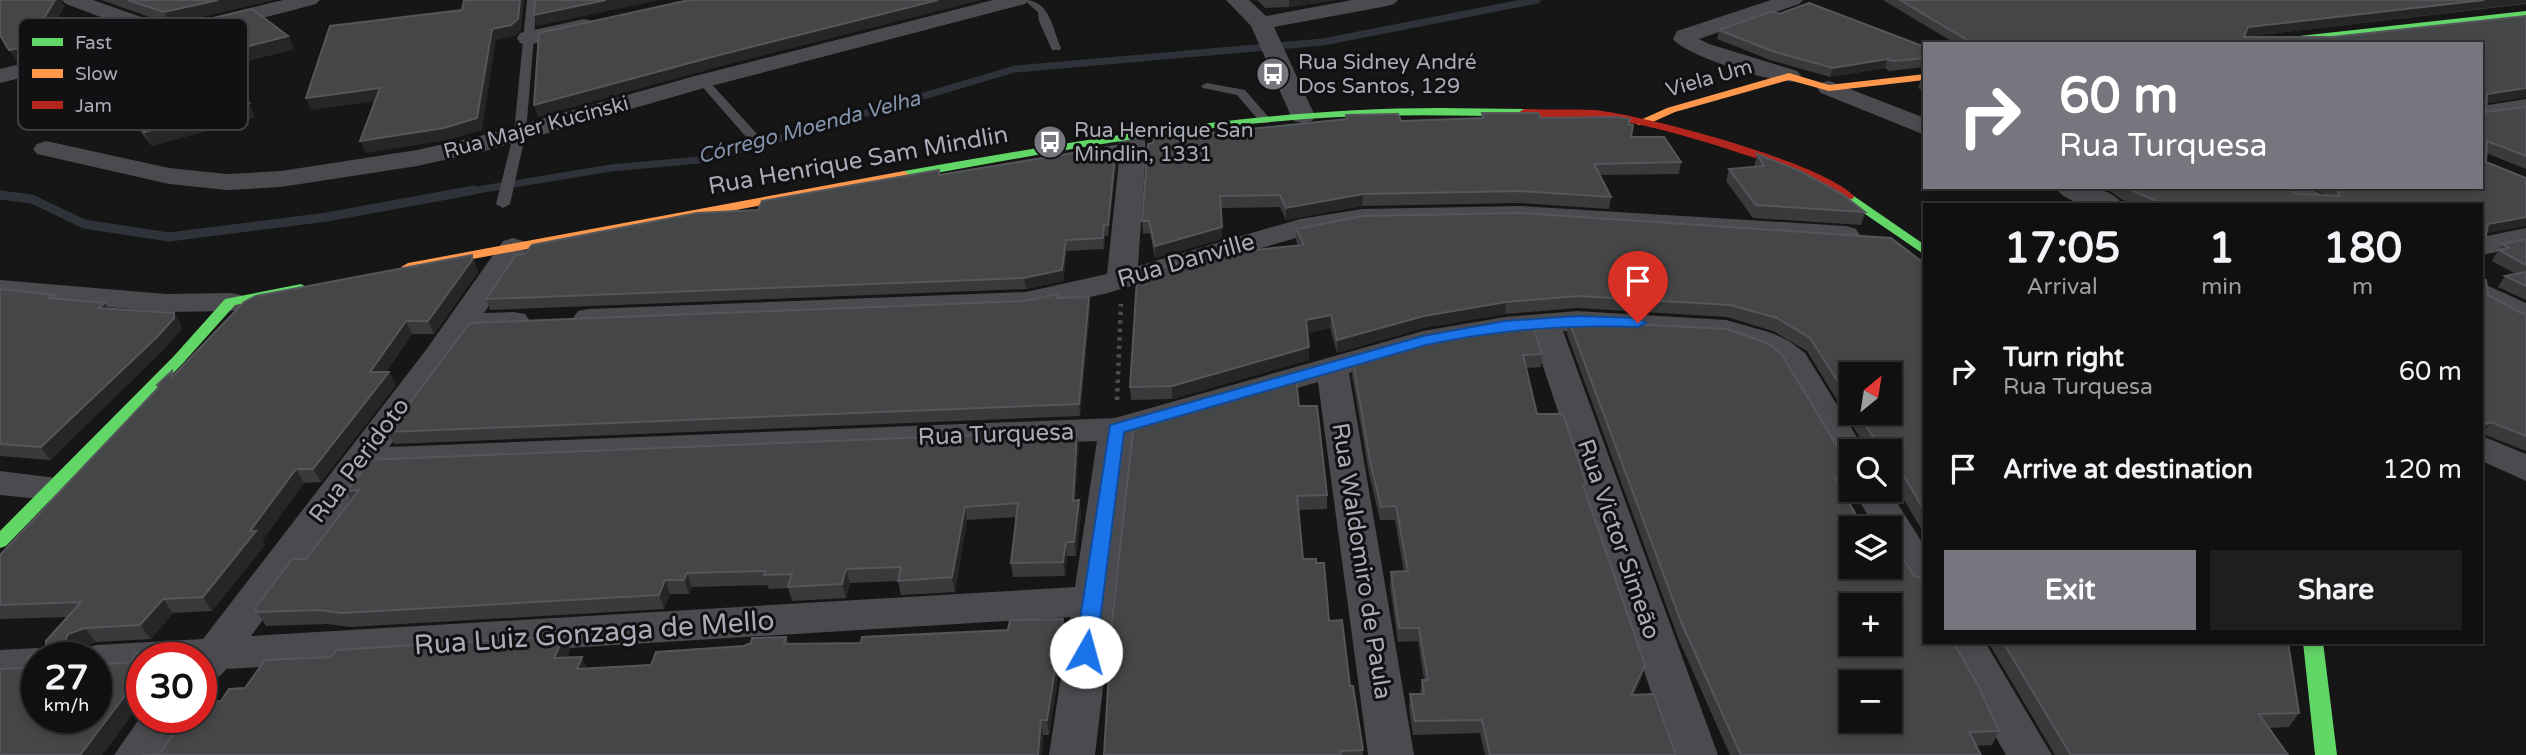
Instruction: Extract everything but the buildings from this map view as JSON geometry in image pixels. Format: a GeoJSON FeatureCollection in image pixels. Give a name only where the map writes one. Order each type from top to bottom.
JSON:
{"type":"FeatureCollection","features":[{"type":"Feature","properties":{"kind":"street"},"geometry":{"type":"LineString","coordinates":[[73,0],[123,18]]}},
{"type":"Feature","properties":{"kind":"street"},"geometry":{"type":"LineString","coordinates":[[238,18],[309,0]]}},
{"type":"Feature","properties":{"kind":"street","name":"Rua Majer Kucinski"},"geometry":{"type":"LineString","coordinates":[[46,149],[169,176],[248,182],[416,158],[1018,0]]}},
{"type":"Feature","properties":{"kind":"street"},"geometry":{"type":"LineString","coordinates":[[1237,0],[1263,28],[1303,116]]}},
{"type":"Feature","properties":{"kind":"street"},"geometry":{"type":"LineString","coordinates":[[1263,28],[1387,0]]}},
{"type":"Feature","properties":{"kind":"street"},"geometry":{"type":"LineString","coordinates":[[1792,0],[1690,33],[1684,39],[1701,49],[1829,88],[1923,126]]}},
{"type":"Feature","properties":{"kind":"street"},"geometry":{"type":"LineString","coordinates":[[2273,42],[2526,14]]}},
{"type":"Feature","properties":{"kind":"street"},"geometry":{"type":"LineString","coordinates":[[528,38],[608,21]]}},
{"type":"Feature","properties":{"kind":"street"},"geometry":{"type":"LineString","coordinates":[[0,75],[18,71]]}},
{"type":"Feature","properties":{"kind":"street","name":"Viela Um"},"geometry":{"type":"LineString","coordinates":[[1642,122],[1671,110],[1789,76]]}},
{"type":"Feature","properties":{"kind":"street"},"geometry":{"type":"LineString","coordinates":[[1829,88],[1923,77]]}},
{"type":"Feature","properties":{"kind":"street"},"geometry":{"type":"LineString","coordinates":[[2483,113],[2526,106]]}},
{"type":"Feature","properties":{"kind":"street","name":"Rua Henrique Sam Mindlin"},"geometry":{"type":"LineString","coordinates":[[392,271],[805,191],[1131,135],[1303,116],[1508,111],[1595,114],[1642,122],[1777,161],[1809,174],[1857,201],[1918,246]]}},
{"type":"Feature","properties":{"kind":"street"},"geometry":{"type":"LineString","coordinates":[[1122,278],[1133,151],[1131,135]]}},
{"type":"Feature","properties":{"kind":"street"},"geometry":{"type":"LineString","coordinates":[[2073,189],[2104,203]]}},
{"type":"Feature","properties":{"kind":"street"},"geometry":{"type":"LineString","coordinates":[[2290,189],[2315,203]]}},
{"type":"Feature","properties":{"kind":"street","name":"Rua Danville"},"geometry":{"type":"LineString","coordinates":[[461,323],[1026,300],[1062,296],[1310,225],[1362,217],[1520,214],[1918,246]]}},
{"type":"Feature","properties":{"kind":"street"},"geometry":{"type":"LineString","coordinates":[[2483,246],[2526,237]]}},
{"type":"Feature","properties":{"kind":"street","name":"Rua Peridoto"},"geometry":{"type":"LineString","coordinates":[[217,650],[461,323],[513,247]]}},
{"type":"Feature","properties":{"kind":"street"},"geometry":{"type":"LineString","coordinates":[[0,289],[166,303],[230,302],[311,286]]}},
{"type":"Feature","properties":{"kind":"street"},"geometry":{"type":"LineString","coordinates":[[2483,293],[2526,315]]}},
{"type":"Feature","properties":{"kind":"street"},"geometry":{"type":"LineString","coordinates":[[0,542],[180,359],[230,302]]}},
{"type":"Feature","properties":{"kind":"street","name":"Rua Turquesa"},"geometry":{"type":"LineString","coordinates":[[359,460],[1116,429],[1461,333],[1544,323],[1615,321],[1726,330],[1761,340],[1777,348],[1793,360],[1841,439]]}},
{"type":"Feature","properties":{"kind":"street","name":"Rua Victor Simeão"},"geometry":{"type":"LineString","coordinates":[[1544,323],[1695,755]]}},
{"type":"Feature","properties":{"kind":"street","name":"Rua Waldomiro de Paula"},"geometry":{"type":"LineString","coordinates":[[1332,367],[1391,755]]}},
{"type":"Feature","properties":{"kind":"street"},"geometry":{"type":"LineString","coordinates":[[1072,755],[1116,429]]}},
{"type":"Feature","properties":{"kind":"street"},"geometry":{"type":"LineString","coordinates":[[2483,448],[2526,469]]}},
{"type":"Feature","properties":{"kind":"street"},"geometry":{"type":"LineString","coordinates":[[0,483],[51,488]]}},
{"type":"Feature","properties":{"kind":"street"},"geometry":{"type":"LineString","coordinates":[[1878,502],[1923,576]]}},
{"type":"Feature","properties":{"kind":"street","name":"Rua Luiz Gonzaga de Mello"},"geometry":{"type":"LineString","coordinates":[[217,661],[1092,601]]}},
{"type":"Feature","properties":{"kind":"street"},"geometry":{"type":"LineString","coordinates":[[1963,644],[2029,755]]}},
{"type":"Feature","properties":{"kind":"street"},"geometry":{"type":"LineString","coordinates":[[2313,644],[2326,755]]}},
{"type":"Feature","properties":{"kind":"street"},"geometry":{"type":"LineString","coordinates":[[0,666],[21,665]]}},
{"type":"Feature","properties":{"kind":"street"},"geometry":{"type":"LineString","coordinates":[[137,755],[154,733]]}},
{"type":"Feature","properties":{"kind":"lane"},"geometry":{"type":"LineString","coordinates":[[503,204],[520,132],[532,0]]}},
{"type":"Feature","properties":{"kind":"lane"},"geometry":{"type":"LineString","coordinates":[[1029,0],[1043,10],[1044,21],[1056,48]]}},
{"type":"Feature","properties":{"kind":"lane"},"geometry":{"type":"LineString","coordinates":[[703,81],[755,140]]}},
{"type":"Feature","properties":{"kind":"lane"},"geometry":{"type":"LineString","coordinates":[[1207,86],[1241,92],[1265,120]]}},
{"type":"Feature","properties":{"kind":"lane"},"geometry":{"type":"LineString","coordinates":[[738,145],[772,135]]}},
{"type":"Feature","properties":{"kind":"path"},"geometry":{"type":"LineString","coordinates":[[1116,429],[1122,278]]}},
{"type":"Feature","properties":{"kind":"waterway","name":"Córrego Moenda Velha"},"geometry":{"type":"LineString","coordinates":[[465,192],[611,168],[710,159],[1015,69],[1323,42],[1537,0]]}},
{"type":"Feature","properties":{"kind":"waterway","name":"Córrego Moenda Velha"},"geometry":{"type":"LineString","coordinates":[[0,195],[32,199],[84,224],[169,237],[327,217],[474,190]]}},
{"type":"Feature","properties":{"kind":"traffic: fast"},"geometry":{"type":"LineString","coordinates":[[2273,42],[2526,14]]}},
{"type":"Feature","properties":{"kind":"traffic: fast"},"geometry":{"type":"LineString","coordinates":[[904,175],[1102,141],[1252,121],[1357,113],[1524,113]]}},
{"type":"Feature","properties":{"kind":"traffic: fast"},"geometry":{"type":"LineString","coordinates":[[1848,196],[1923,250]]}},
{"type":"Feature","properties":{"kind":"traffic: fast"},"geometry":{"type":"LineString","coordinates":[[0,542],[179,359],[230,302],[301,288]]}},
{"type":"Feature","properties":{"kind":"traffic: fast"},"geometry":{"type":"LineString","coordinates":[[2313,644],[2326,755]]}},
{"type":"Feature","properties":{"kind":"traffic: slow"},"geometry":{"type":"LineString","coordinates":[[1642,122],[1671,110],[1789,76],[1829,88],[1923,77]]}},
{"type":"Feature","properties":{"kind":"traffic: slow"},"geometry":{"type":"LineString","coordinates":[[408,267],[904,175]]}},
{"type":"Feature","properties":{"kind":"traffic: jam"},"geometry":{"type":"LineString","coordinates":[[1524,113],[1595,114],[1642,122],[1777,161],[1809,174],[1848,196]]}},
{"type":"Feature","properties":{"kind":"place","name":"Rua Sidney André Dos Santos, 129"},"geometry":{"type":"Point","coordinates":[1273,74]}},
{"type":"Feature","properties":{"kind":"place","name":"Rua Henrique San Mindlin, 1331"},"geometry":{"type":"Point","coordinates":[1050,142]}},
{"type":"Feature","properties":{"kind":"route"},"geometry":{"type":"LineString","coordinates":[[1086,652],[1116,429],[1423,341],[1461,333],[1577,320],[1638,323]]}}]}
